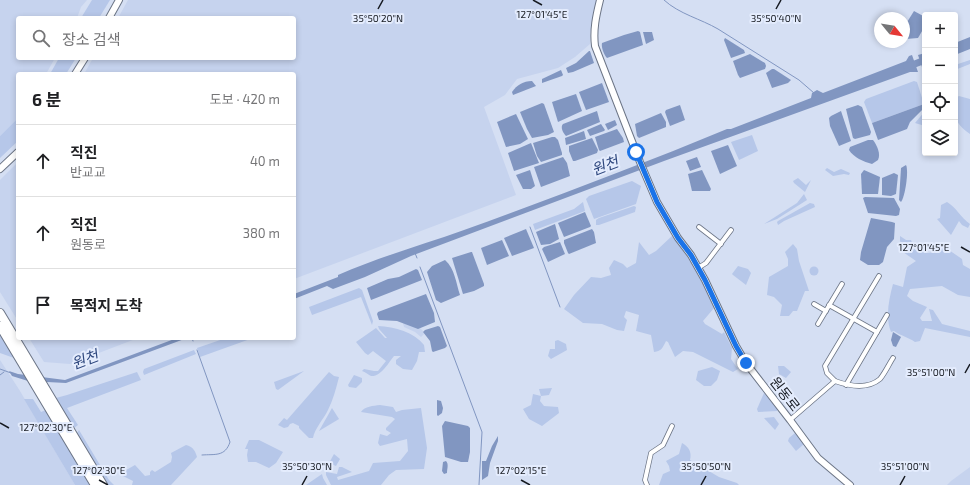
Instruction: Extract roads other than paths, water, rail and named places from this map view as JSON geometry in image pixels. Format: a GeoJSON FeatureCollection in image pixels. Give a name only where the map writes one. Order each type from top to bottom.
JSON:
{"type":"FeatureCollection","features":[{"type":"Feature","properties":{"kind":"highway"},"geometry":{"type":"LineString","coordinates":[[0,313],[16,340]]}},
{"type":"Feature","properties":{"kind":"highway"},"geometry":{"type":"LineString","coordinates":[[0,326],[95,485]]}},
{"type":"Feature","properties":{"kind":"highway"},"geometry":{"type":"LineString","coordinates":[[16,340],[103,485]]}},
{"type":"Feature","properties":{"kind":"street"},"geometry":{"type":"LineString","coordinates":[[110,16],[119,0]]}},
{"type":"Feature","properties":{"kind":"street","name":"원동로"},"geometry":{"type":"LineString","coordinates":[[600,0],[595,20],[595,46],[648,182],[665,217],[698,268],[743,358],[818,458],[850,485]]}},
{"type":"Feature","properties":{"kind":"street"},"geometry":{"type":"LineString","coordinates":[[76,72],[84,60]]}},
{"type":"Feature","properties":{"kind":"street"},"geometry":{"type":"LineString","coordinates":[[0,169],[16,154]]}},
{"type":"Feature","properties":{"kind":"street"},"geometry":{"type":"LineString","coordinates":[[699,227],[721,244]]}},
{"type":"Feature","properties":{"kind":"street"},"geometry":{"type":"LineString","coordinates":[[698,268],[706,262],[731,230]]}},
{"type":"Feature","properties":{"kind":"street"},"geometry":{"type":"LineString","coordinates":[[879,276],[825,366],[827,373],[835,381],[846,385],[860,387],[880,378],[893,358]]}},
{"type":"Feature","properties":{"kind":"street"},"geometry":{"type":"LineString","coordinates":[[818,324],[842,284]]}},
{"type":"Feature","properties":{"kind":"street"},"geometry":{"type":"LineString","coordinates":[[814,304],[826,311]]}},
{"type":"Feature","properties":{"kind":"street"},"geometry":{"type":"LineString","coordinates":[[829,305],[877,332]]}},
{"type":"Feature","properties":{"kind":"street"},"geometry":{"type":"LineString","coordinates":[[846,385],[887,315]]}},
{"type":"Feature","properties":{"kind":"street"},"geometry":{"type":"LineString","coordinates":[[790,420],[835,381]]}},
{"type":"Feature","properties":{"kind":"street"},"geometry":{"type":"LineString","coordinates":[[647,485],[645,480],[651,453],[663,445],[672,426]]}},
{"type":"Feature","properties":{"kind":"waterway"},"geometry":{"type":"LineString","coordinates":[[664,0],[683,13],[718,29],[799,80],[814,93]]}},
{"type":"Feature","properties":{"kind":"waterway","name":"원천"},"geometry":{"type":"LineString","coordinates":[[907,67],[922,61]]}},
{"type":"Feature","properties":{"kind":"waterway"},"geometry":{"type":"LineString","coordinates":[[530,227],[560,307]]}},
{"type":"Feature","properties":{"kind":"waterway"},"geometry":{"type":"LineString","coordinates":[[415,253],[417,258]]}},
{"type":"Feature","properties":{"kind":"waterway"},"geometry":{"type":"LineString","coordinates":[[420,267],[482,432],[479,485]]}},
{"type":"Feature","properties":{"kind":"waterway"},"geometry":{"type":"LineString","coordinates":[[197,350],[230,442],[228,447],[219,454],[202,455]]}},
{"type":"Feature","properties":{"kind":"waterway"},"geometry":{"type":"LineString","coordinates":[[0,369],[11,373]]}},
{"type":"Feature","properties":{"kind":"waterway"},"geometry":{"type":"LineString","coordinates":[[0,375],[4,372]]}}]}
